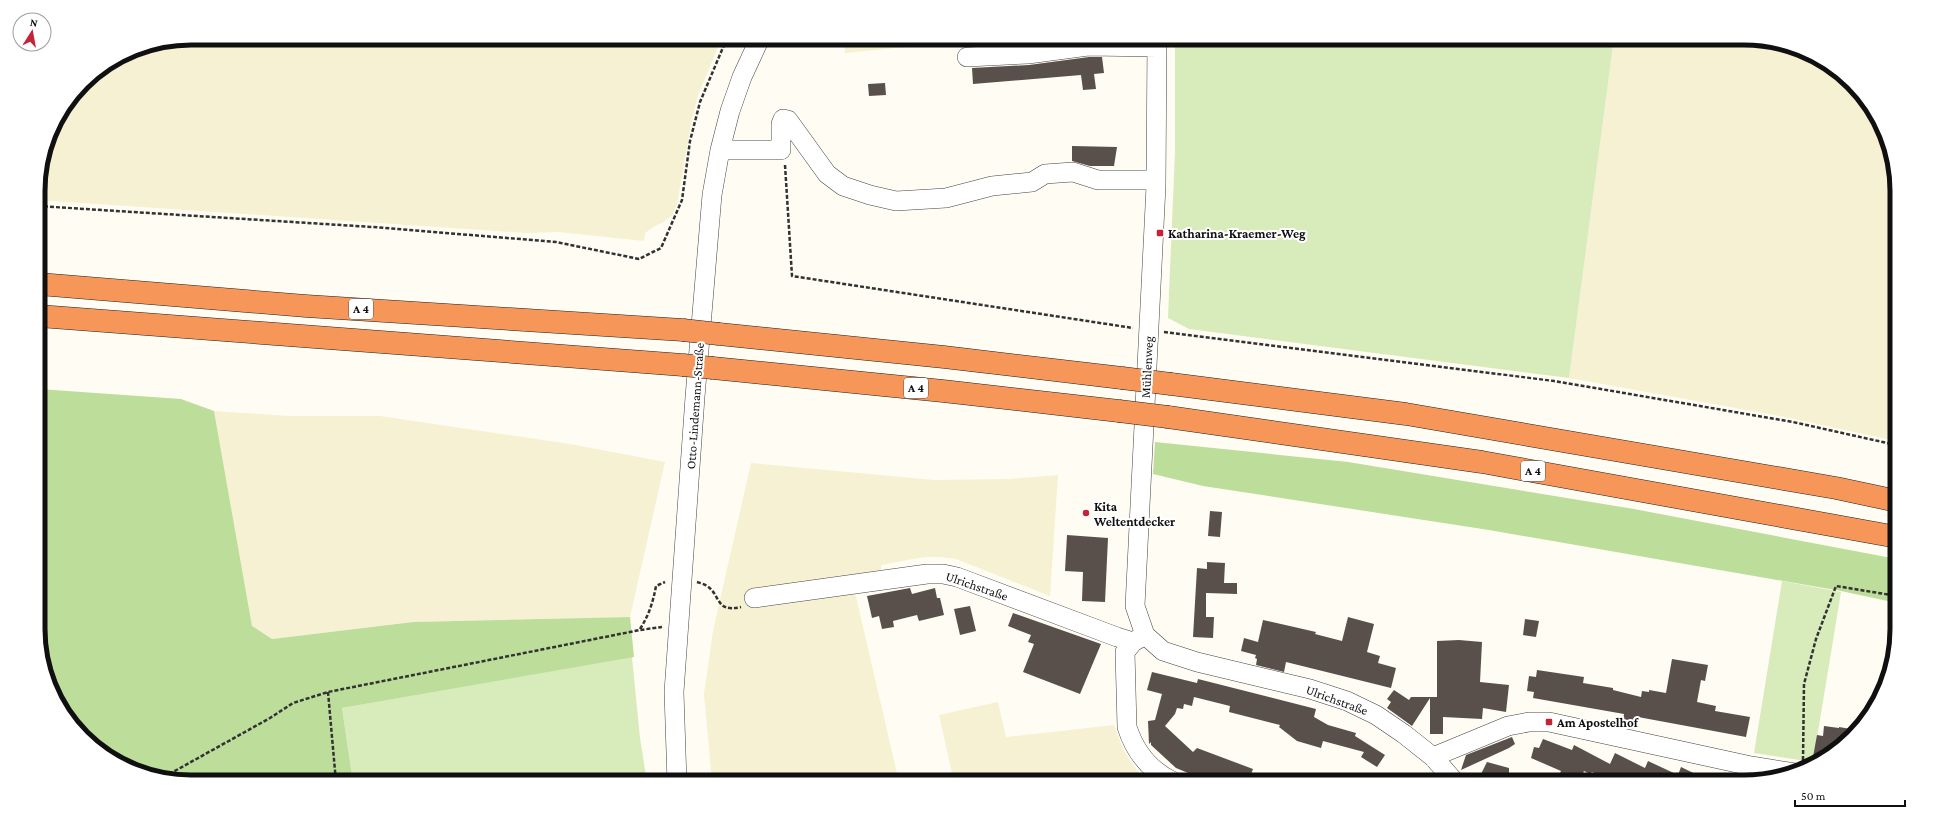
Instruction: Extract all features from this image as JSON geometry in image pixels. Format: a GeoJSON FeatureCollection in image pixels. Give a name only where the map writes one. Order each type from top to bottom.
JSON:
{"type":"FeatureCollection","features":[{"type":"Feature","properties":{"kind":"highway","name":"A 4"},"geometry":{"type":"LineString","coordinates":[[45,284],[306,306],[683,330],[944,357],[1406,414],[1836,488],[1890,500]]}},
{"type":"Feature","properties":{"kind":"highway","name":"A 4"},"geometry":{"type":"LineString","coordinates":[[45,316],[683,365],[943,391],[1119,411],[1482,462],[1890,536]]}},
{"type":"Feature","properties":{"kind":"street","name":"Otto-Lindemann-Straße"},"geometry":{"type":"LineString","coordinates":[[677,775],[674,692],[695,397],[712,195],[720,150],[730,111],[742,77],[757,45]]}},
{"type":"Feature","properties":{"kind":"street"},"geometry":{"type":"LineString","coordinates":[[967,57],[1028,54],[1088,46],[1111,45]]}},
{"type":"Feature","properties":{"kind":"street","name":"Mühlenweg"},"geometry":{"type":"LineString","coordinates":[[1157,45],[1156,180],[1135,606],[1139,638],[1163,651],[1197,662]]}},
{"type":"Feature","properties":{"kind":"street"},"geometry":{"type":"LineString","coordinates":[[720,150],[781,150],[781,124],[784,119],[788,120],[827,174],[843,186],[896,201],[946,198],[992,186],[1032,182],[1045,174],[1072,172],[1098,180],[1156,180]]}},
{"type":"Feature","properties":{"kind":"street","name":"Ulrichstraße"},"geometry":{"type":"LineString","coordinates":[[754,598],[927,574],[943,574],[957,577],[1117,637],[1139,638]]}},
{"type":"Feature","properties":{"kind":"street"},"geometry":{"type":"LineString","coordinates":[[1139,638],[1124,652],[1128,727],[1131,737],[1141,756],[1162,775]]}},
{"type":"Feature","properties":{"kind":"street","name":"Ulrichstraße"},"geometry":{"type":"LineString","coordinates":[[1197,662],[1310,689],[1347,701],[1376,715],[1404,734],[1433,757],[1449,775]]}},
{"type":"Feature","properties":{"kind":"street"},"geometry":{"type":"LineString","coordinates":[[1433,757],[1508,726],[1529,722],[1549,722],[1751,766],[1791,767]]}},
{"type":"Feature","properties":{"kind":"path"},"geometry":{"type":"LineString","coordinates":[[45,206],[373,227],[556,242],[639,259],[661,248],[682,200],[690,141],[700,102],[724,45]]}},
{"type":"Feature","properties":{"kind":"path"},"geometry":{"type":"LineString","coordinates":[[781,150],[785,162],[792,276],[1149,330],[1554,381],[1792,422],[1890,444]]}},
{"type":"Feature","properties":{"kind":"path"},"geometry":{"type":"LineString","coordinates":[[640,630],[648,618],[656,586],[661,582],[683,579],[707,586],[717,600],[725,607],[734,609],[743,606],[754,598]]}},
{"type":"Feature","properties":{"kind":"path"},"geometry":{"type":"LineString","coordinates":[[1799,764],[1804,684],[1816,639],[1836,586],[1890,595]]}},
{"type":"Feature","properties":{"kind":"path"},"geometry":{"type":"LineString","coordinates":[[170,774],[270,718],[293,703],[328,692],[640,630],[663,627],[679,628]]}},
{"type":"Feature","properties":{"kind":"path"},"geometry":{"type":"LineString","coordinates":[[328,692],[335,775]]}},
{"type":"Feature","properties":{"kind":"shaded area"},"geometry":{"type":"Polygon","coordinates":[[[719,45],[698,95],[691,124],[677,205],[672,215],[664,222],[645,233],[644,241],[559,232],[526,233],[45,200],[46,172],[50,153],[60,126],[75,102],[95,81],[126,60],[153,50],[172,46],[719,45]]]}},
{"type":"Feature","properties":{"kind":"shaded area"},"geometry":{"type":"Polygon","coordinates":[[[844,45],[927,45],[845,53],[844,45]]]}},
{"type":"Feature","properties":{"kind":"shaded area"},"geometry":{"type":"Polygon","coordinates":[[[1613,45],[1763,46],[1782,50],[1809,60],[1840,81],[1860,102],[1875,126],[1885,153],[1889,172],[1890,440],[1785,417],[1569,378],[1613,45]]]}},
{"type":"Feature","properties":{"kind":"shaded area"},"geometry":{"type":"Polygon","coordinates":[[[214,411],[290,416],[380,416],[570,444],[665,462],[630,617],[412,622],[272,639],[252,626],[214,411]]]}},
{"type":"Feature","properties":{"kind":"shaded area"},"geometry":{"type":"Polygon","coordinates":[[[751,463],[934,480],[1009,479],[1058,475],[1050,596],[956,559],[940,557],[924,557],[881,565],[881,570],[851,575],[897,775],[711,775],[704,694],[713,631],[751,463]]]}},
{"type":"Feature","properties":{"kind":"shaded area"},"geometry":{"type":"Polygon","coordinates":[[[998,702],[1006,737],[1114,725],[1124,751],[1141,775],[952,775],[939,715],[998,702]]]}},
{"type":"Feature","properties":{"kind":"green space"},"geometry":{"type":"Polygon","coordinates":[[[1175,45],[1613,45],[1569,378],[1189,329],[1168,318],[1175,152],[1175,45]]]}},
{"type":"Feature","properties":{"kind":"green space"},"geometry":{"type":"Polygon","coordinates":[[[45,389],[181,399],[214,411],[252,626],[272,639],[413,622],[630,617],[634,657],[342,708],[352,775],[172,774],[153,770],[126,760],[102,745],[81,725],[60,694],[56,685],[50,667],[45,639],[45,389]]]}},
{"type":"Feature","properties":{"kind":"green space"},"geometry":{"type":"Polygon","coordinates":[[[1155,442],[1348,462],[1634,509],[1890,558],[1890,602],[1841,591],[1489,530],[1203,486],[1153,474],[1155,442]]]}},
{"type":"Feature","properties":{"kind":"green space"},"geometry":{"type":"Polygon","coordinates":[[[1782,581],[1841,592],[1814,757],[1807,761],[1754,753],[1782,581]]]}},
{"type":"Feature","properties":{"kind":"green space"},"geometry":{"type":"Polygon","coordinates":[[[632,657],[640,738],[646,775],[352,775],[342,708],[632,657]]]}},
{"type":"Feature","properties":{"kind":"building"},"geometry":{"type":"Polygon","coordinates":[[[1089,57],[1102,57],[1104,73],[1094,74],[1096,89],[1083,90],[1081,75],[973,84],[972,68],[1029,65],[1089,57]]]}},
{"type":"Feature","properties":{"kind":"building"},"geometry":{"type":"Polygon","coordinates":[[[885,83],[886,95],[869,96],[868,84],[885,83]]]}},
{"type":"Feature","properties":{"kind":"building"},"geometry":{"type":"Polygon","coordinates":[[[1072,146],[1117,147],[1114,166],[1090,166],[1072,161],[1072,146]]]}},
{"type":"Feature","properties":{"kind":"building"},"geometry":{"type":"Polygon","coordinates":[[[1210,511],[1222,512],[1220,537],[1208,536],[1210,511]]]}},
{"type":"Feature","properties":{"kind":"building"},"geometry":{"type":"Polygon","coordinates":[[[1067,535],[1108,538],[1105,602],[1082,601],[1083,572],[1065,571],[1067,535]]]}},
{"type":"Feature","properties":{"kind":"building"},"geometry":{"type":"Polygon","coordinates":[[[1207,562],[1225,563],[1224,583],[1237,583],[1237,594],[1206,593],[1206,617],[1214,617],[1213,638],[1193,637],[1197,568],[1207,569],[1207,562]]]}},
{"type":"Feature","properties":{"kind":"building"},"geometry":{"type":"Polygon","coordinates":[[[910,588],[912,594],[935,588],[937,598],[940,598],[944,615],[919,621],[917,615],[893,621],[894,627],[882,629],[879,616],[872,618],[867,596],[910,588]]]}},
{"type":"Feature","properties":{"kind":"building"},"geometry":{"type":"Polygon","coordinates":[[[970,606],[976,631],[960,635],[954,609],[970,606]]]}},
{"type":"Feature","properties":{"kind":"building"},"geometry":{"type":"Polygon","coordinates":[[[1013,613],[1101,644],[1080,694],[1023,672],[1034,644],[1028,642],[1031,635],[1008,626],[1013,613]]]}},
{"type":"Feature","properties":{"kind":"building"},"geometry":{"type":"Polygon","coordinates":[[[1348,617],[1374,624],[1367,652],[1380,656],[1378,663],[1396,668],[1391,688],[1286,662],[1284,672],[1256,665],[1256,655],[1241,651],[1244,638],[1258,642],[1263,620],[1316,632],[1315,634],[1342,641],[1348,617]]]}},
{"type":"Feature","properties":{"kind":"building"},"geometry":{"type":"Polygon","coordinates":[[[1525,619],[1539,621],[1536,637],[1523,635],[1525,619]]]}},
{"type":"Feature","properties":{"kind":"building"},"geometry":{"type":"Polygon","coordinates":[[[1459,640],[1482,642],[1480,682],[1509,685],[1506,712],[1483,708],[1482,719],[1443,717],[1443,734],[1430,734],[1430,698],[1412,726],[1387,708],[1391,702],[1387,699],[1394,690],[1409,700],[1411,697],[1437,697],[1437,641],[1459,640]]]}},
{"type":"Feature","properties":{"kind":"building"},"geometry":{"type":"Polygon","coordinates":[[[1672,659],[1708,665],[1705,681],[1701,680],[1697,702],[1716,706],[1715,711],[1750,717],[1746,737],[1638,717],[1635,729],[1622,726],[1624,714],[1533,698],[1534,692],[1527,691],[1529,676],[1536,677],[1537,670],[1584,677],[1583,683],[1613,688],[1613,690],[1641,697],[1642,691],[1649,692],[1649,690],[1666,693],[1672,659]]]}},
{"type":"Feature","properties":{"kind":"building"},"geometry":{"type":"Polygon","coordinates":[[[1152,672],[1197,683],[1198,679],[1316,709],[1314,717],[1328,725],[1356,733],[1355,736],[1385,755],[1377,767],[1361,757],[1364,752],[1323,741],[1321,748],[1297,741],[1279,727],[1280,725],[1229,712],[1230,706],[1194,697],[1192,706],[1184,704],[1183,709],[1177,708],[1175,714],[1165,726],[1193,752],[1197,748],[1253,769],[1251,775],[1193,775],[1176,768],[1151,745],[1151,742],[1149,744],[1148,721],[1155,720],[1162,694],[1147,690],[1152,672]]]}},
{"type":"Feature","properties":{"kind":"building"},"geometry":{"type":"Polygon","coordinates":[[[1824,726],[1850,729],[1833,745],[1813,757],[1817,735],[1823,736],[1824,726]]]}},
{"type":"Feature","properties":{"kind":"building"},"geometry":{"type":"Polygon","coordinates":[[[1512,737],[1515,744],[1509,748],[1461,770],[1466,755],[1512,737]]]}},
{"type":"Feature","properties":{"kind":"building"},"geometry":{"type":"Polygon","coordinates":[[[1543,739],[1572,750],[1574,745],[1610,764],[1615,753],[1645,768],[1648,761],[1678,775],[1598,775],[1592,772],[1590,774],[1584,771],[1582,775],[1564,775],[1560,773],[1561,771],[1531,758],[1534,747],[1539,748],[1543,739]]]}},
{"type":"Feature","properties":{"kind":"building"},"geometry":{"type":"Polygon","coordinates":[[[1487,762],[1509,768],[1509,775],[1480,775],[1487,762]]]}},
{"type":"Feature","properties":{"kind":"building"},"geometry":{"type":"Polygon","coordinates":[[[1681,767],[1698,775],[1678,775],[1681,767]]]}},
{"type":"Feature","properties":{"kind":"place","name":"Katharina-Kraemer-Weg"},"geometry":{"type":"Point","coordinates":[1160,233]}},
{"type":"Feature","properties":{"kind":"place","name":"Kita Weltentdecker"},"geometry":{"type":"Point","coordinates":[1086,513]}},
{"type":"Feature","properties":{"kind":"place","name":"Am Apostelhof"},"geometry":{"type":"Point","coordinates":[1549,722]}}]}
